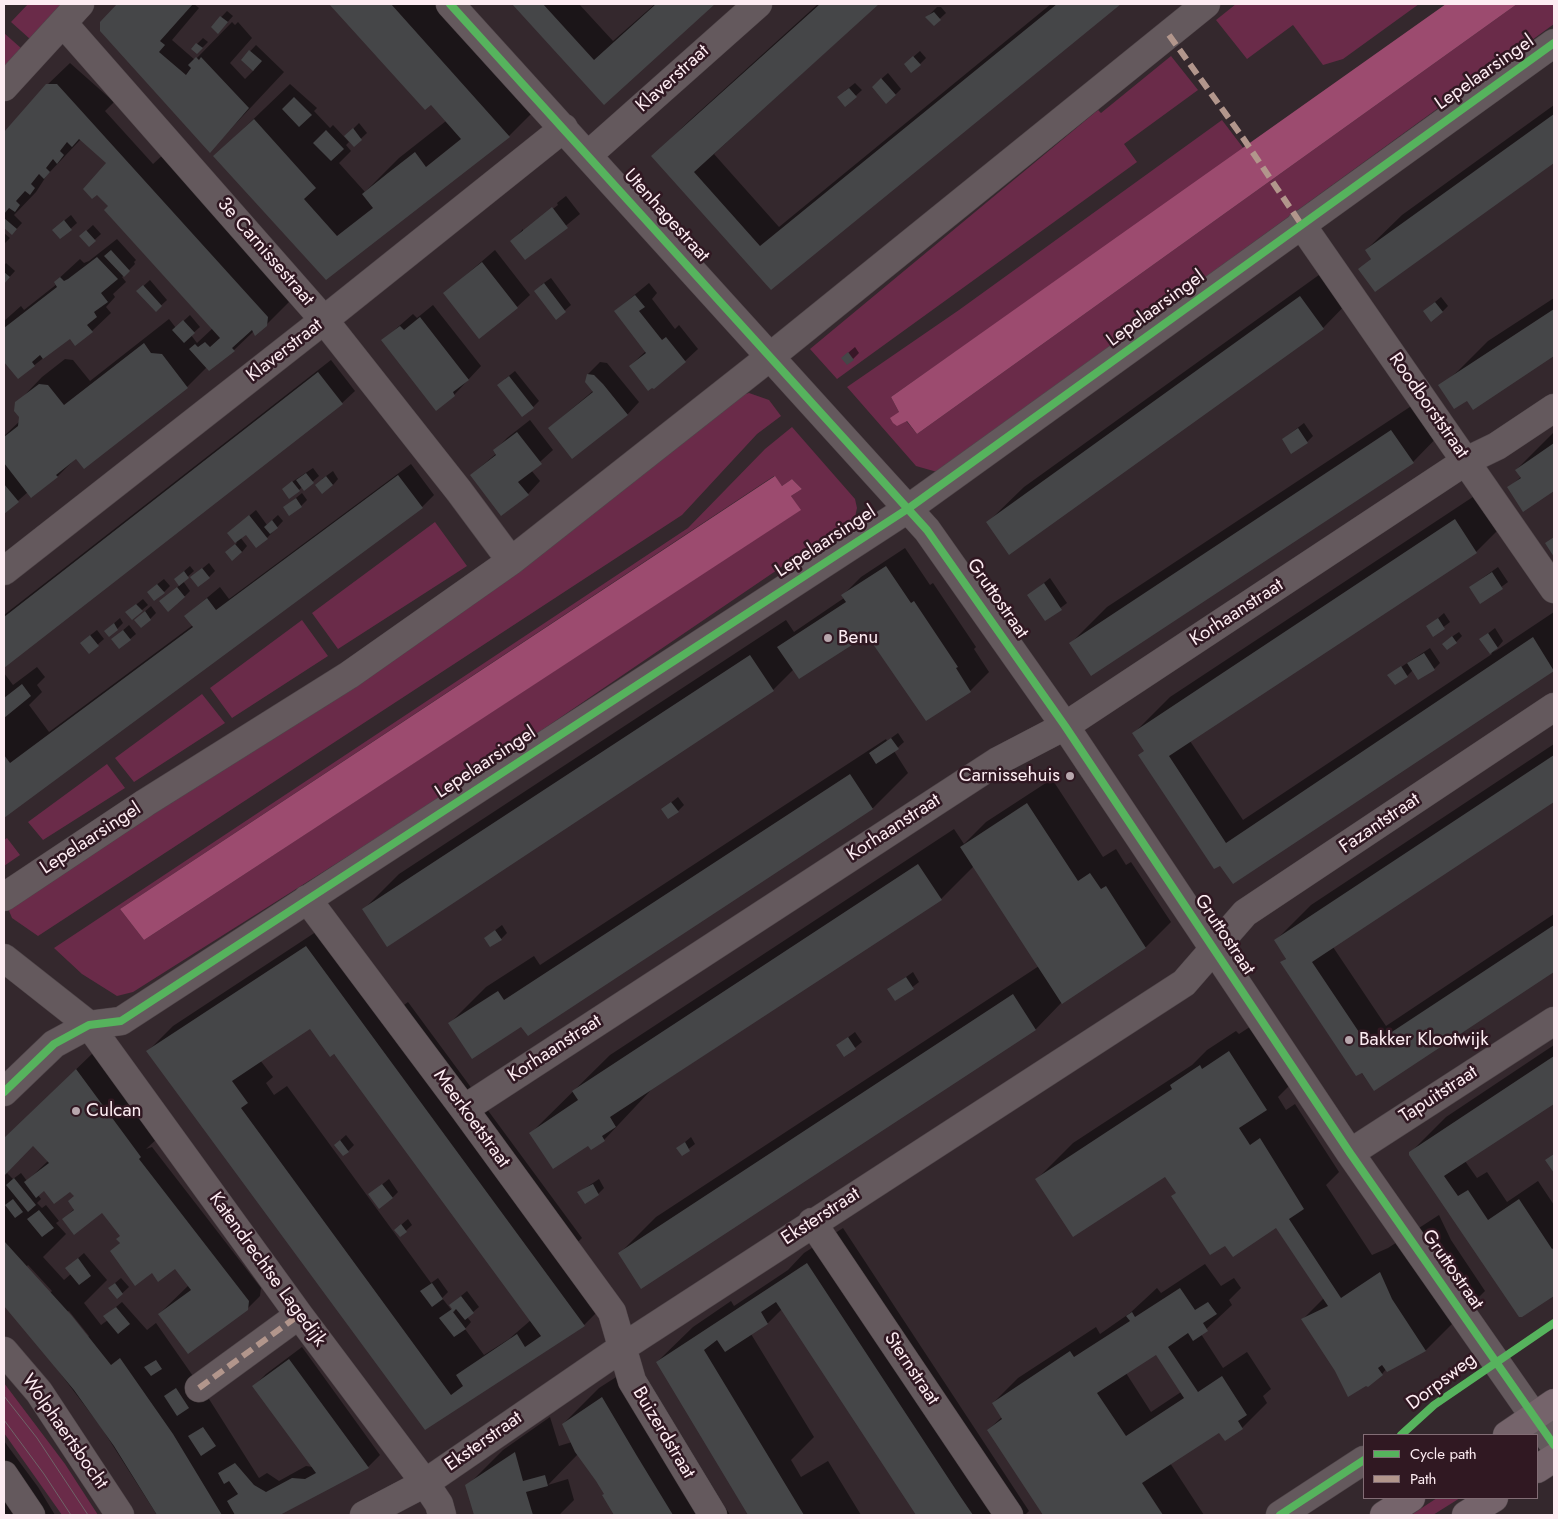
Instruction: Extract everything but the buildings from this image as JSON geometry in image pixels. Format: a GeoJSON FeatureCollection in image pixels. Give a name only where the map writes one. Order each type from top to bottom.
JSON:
{"type":"FeatureCollection","features":[{"type":"Feature","properties":{"kind":"main road"},"geometry":{"type":"LineString","coordinates":[[1508,1434],[1544,1410]]}},
{"type":"Feature","properties":{"kind":"main road"},"geometry":{"type":"LineString","coordinates":[[1538,1469],[1554,1458]]}},
{"type":"Feature","properties":{"kind":"main road"},"geometry":{"type":"LineString","coordinates":[[1384,1515],[1409,1499]]}},
{"type":"Feature","properties":{"kind":"main road"},"geometry":{"type":"LineString","coordinates":[[1466,1515],[1492,1499]]}},
{"type":"Feature","properties":{"kind":"street","name":"Utenhagestraat"},"geometry":{"type":"LineString","coordinates":[[450,4],[857,450]]}},
{"type":"Feature","properties":{"kind":"street","name":"Klaverstraat"},"geometry":{"type":"LineString","coordinates":[[588,155],[758,4]]}},
{"type":"Feature","properties":{"kind":"street","name":"Lepelaarsingel"},"geometry":{"type":"LineString","coordinates":[[4,897],[145,803],[349,675],[511,561],[771,356],[1194,8]]}},
{"type":"Feature","properties":{"kind":"street"},"geometry":{"type":"LineString","coordinates":[[4,87],[71,13]]}},
{"type":"Feature","properties":{"kind":"street","name":"3e Carnissestraat"},"geometry":{"type":"LineString","coordinates":[[71,13],[324,320],[459,490],[511,561]]}},
{"type":"Feature","properties":{"kind":"street","name":"Lepelaarsingel"},"geometry":{"type":"LineString","coordinates":[[90,1025],[121,1021],[908,508],[1554,43]]}},
{"type":"Feature","properties":{"kind":"street","name":"Klaverstraat"},"geometry":{"type":"LineString","coordinates":[[4,571],[324,320],[564,128]]}},
{"type":"Feature","properties":{"kind":"street","name":"Roodborststraat"},"geometry":{"type":"LineString","coordinates":[[1301,224],[1554,590]]}},
{"type":"Feature","properties":{"kind":"street","name":"Korhaanstraat"},"geometry":{"type":"LineString","coordinates":[[464,1108],[998,761],[1065,726],[1466,461],[1497,446],[1554,408]]}},
{"type":"Feature","properties":{"kind":"street","name":"Gruttostraat"},"geometry":{"type":"LineString","coordinates":[[857,450],[908,508],[952,563],[1065,726],[1350,1153],[1544,1410],[1554,1445]]}},
{"type":"Feature","properties":{"kind":"street","name":"Fazantstraat"},"geometry":{"type":"LineString","coordinates":[[1213,948],[1245,913],[1554,706]]}},
{"type":"Feature","properties":{"kind":"street","name":"Meerkoetstraat"},"geometry":{"type":"LineString","coordinates":[[307,899],[464,1108],[612,1312],[623,1347]]}},
{"type":"Feature","properties":{"kind":"street","name":"Eksterstraat"},"geometry":{"type":"LineString","coordinates":[[364,1515],[425,1483],[623,1347],[812,1222],[1184,982],[1213,948]]}},
{"type":"Feature","properties":{"kind":"street","name":"Katendrechtse Lagedijk"},"geometry":{"type":"LineString","coordinates":[[8,961],[90,1025],[299,1315],[425,1483],[439,1504],[442,1515]]}},
{"type":"Feature","properties":{"kind":"street","name":"Tapuitstraat"},"geometry":{"type":"LineString","coordinates":[[1350,1153],[1554,1021]]}},
{"type":"Feature","properties":{"kind":"street"},"geometry":{"type":"LineString","coordinates":[[4,1092],[54,1044],[90,1025]]}},
{"type":"Feature","properties":{"kind":"street","name":"Sternstraat"},"geometry":{"type":"LineString","coordinates":[[812,1222],[1009,1515]]}},
{"type":"Feature","properties":{"kind":"street"},"geometry":{"type":"LineString","coordinates":[[199,1388],[299,1315]]}},
{"type":"Feature","properties":{"kind":"street","name":"Buizerdstraat"},"geometry":{"type":"LineString","coordinates":[[623,1347],[632,1381],[713,1515]]}},
{"type":"Feature","properties":{"kind":"street","name":"Wolphaertsbocht"},"geometry":{"type":"LineString","coordinates":[[4,1351],[39,1392],[120,1515]]}},
{"type":"Feature","properties":{"kind":"street"},"geometry":{"type":"LineString","coordinates":[[1280,1515],[1363,1461]]}},
{"type":"Feature","properties":{"kind":"street"},"geometry":{"type":"LineString","coordinates":[[4,1475],[31,1515]]}},
{"type":"Feature","properties":{"kind":"shaded area"},"geometry":{"type":"Polygon","coordinates":[[[28,4],[61,4],[30,39],[11,22],[28,4]]]}},
{"type":"Feature","properties":{"kind":"shaded area"},"geometry":{"type":"Polygon","coordinates":[[[1236,4],[1419,4],[1343,59],[1323,65],[1293,25],[1247,59],[1216,20],[1236,4]]]}},
{"type":"Feature","properties":{"kind":"shaded area"},"geometry":{"type":"Polygon","coordinates":[[[1446,4],[1517,4],[917,434],[907,421],[897,426],[893,423],[890,418],[899,412],[891,397],[1446,4]]]}},
{"type":"Feature","properties":{"kind":"shaded area"},"geometry":{"type":"Polygon","coordinates":[[[1517,4],[1554,4],[1554,24],[937,472],[916,466],[847,387],[959,310],[1222,120],[1244,149],[891,397],[899,412],[917,434],[1517,4]]]}},
{"type":"Feature","properties":{"kind":"shaded area"},"geometry":{"type":"Polygon","coordinates":[[[4,33],[22,49],[4,70],[4,33]]]}},
{"type":"Feature","properties":{"kind":"shaded area"},"geometry":{"type":"Polygon","coordinates":[[[1171,56],[1198,90],[1124,144],[1137,162],[837,379],[810,349],[1098,110],[1101,113],[1171,56]]]}},
{"type":"Feature","properties":{"kind":"shaded area"},"geometry":{"type":"Polygon","coordinates":[[[749,393],[769,400],[781,416],[757,434],[682,515],[38,936],[12,918],[7,906],[739,396],[749,393]]]}},
{"type":"Feature","properties":{"kind":"shaded area"},"geometry":{"type":"Polygon","coordinates":[[[792,427],[855,499],[857,508],[855,517],[467,781],[133,992],[117,996],[82,974],[54,948],[688,528],[765,449],[792,427]],[[774,476],[120,909],[144,940],[800,510],[791,496],[802,489],[792,479],[782,486],[774,476]]]}},
{"type":"Feature","properties":{"kind":"shaded area"},"geometry":{"type":"Polygon","coordinates":[[[775,476],[782,486],[792,479],[802,489],[791,496],[801,510],[144,940],[120,909],[775,476]]]}},
{"type":"Feature","properties":{"kind":"shaded area"},"geometry":{"type":"Polygon","coordinates":[[[435,522],[467,566],[338,649],[312,613],[435,522]]]}},
{"type":"Feature","properties":{"kind":"shaded area"},"geometry":{"type":"Polygon","coordinates":[[[302,620],[328,656],[232,718],[210,688],[302,620]]]}},
{"type":"Feature","properties":{"kind":"shaded area"},"geometry":{"type":"Polygon","coordinates":[[[202,694],[225,723],[134,782],[115,758],[202,694]]]}},
{"type":"Feature","properties":{"kind":"shaded area"},"geometry":{"type":"Polygon","coordinates":[[[107,764],[125,788],[43,840],[28,822],[107,764]]]}},
{"type":"Feature","properties":{"kind":"shaded area"},"geometry":{"type":"Polygon","coordinates":[[[7,838],[20,855],[4,866],[4,840],[7,838]]]}},
{"type":"Feature","properties":{"kind":"shaded area"},"geometry":{"type":"Polygon","coordinates":[[[4,1383],[65,1464],[98,1515],[62,1515],[4,1433],[4,1383]]]}},
{"type":"Feature","properties":{"kind":"shaded area"},"geometry":{"type":"Polygon","coordinates":[[[1435,1499],[1458,1499],[1433,1515],[1411,1515],[1435,1499]]]}},
{"type":"Feature","properties":{"kind":"tram line"},"geometry":{"type":"LineString","coordinates":[[4,1396],[37,1438],[88,1515]]}},
{"type":"Feature","properties":{"kind":"tram line"},"geometry":{"type":"LineString","coordinates":[[4,1420],[44,1474],[71,1515]]}},
{"type":"Feature","properties":{"kind":"marked path"},"geometry":{"type":"LineString","coordinates":[[1169,35],[1243,138],[1301,224]]}},
{"type":"Feature","properties":{"kind":"marked path"},"geometry":{"type":"LineString","coordinates":[[199,1388],[299,1315]]}},
{"type":"Feature","properties":{"kind":"cycle path"},"geometry":{"type":"LineString","coordinates":[[450,4],[927,530],[1065,726],[1350,1153],[1554,1445]]}},
{"type":"Feature","properties":{"kind":"cycle path"},"geometry":{"type":"LineString","coordinates":[[4,1092],[54,1044],[89,1025],[121,1021],[909,508],[1554,43]]}},
{"type":"Feature","properties":{"kind":"cycle path","name":"Dorpsweg"},"geometry":{"type":"LineString","coordinates":[[1402,1434],[1434,1405],[1554,1323]]}},
{"type":"Feature","properties":{"kind":"cycle path"},"geometry":{"type":"LineString","coordinates":[[1280,1515],[1363,1461]]}},
{"type":"Feature","properties":{"kind":"place","name":"Benu"},"geometry":{"type":"Point","coordinates":[828,638]}},
{"type":"Feature","properties":{"kind":"place","name":"Carnissehuis"},"geometry":{"type":"Point","coordinates":[1070,776]}},
{"type":"Feature","properties":{"kind":"place","name":"Bakker Klootwijk"},"geometry":{"type":"Point","coordinates":[1349,1040]}},
{"type":"Feature","properties":{"kind":"place","name":"Culcan"},"geometry":{"type":"Point","coordinates":[76,1111]}}]}
